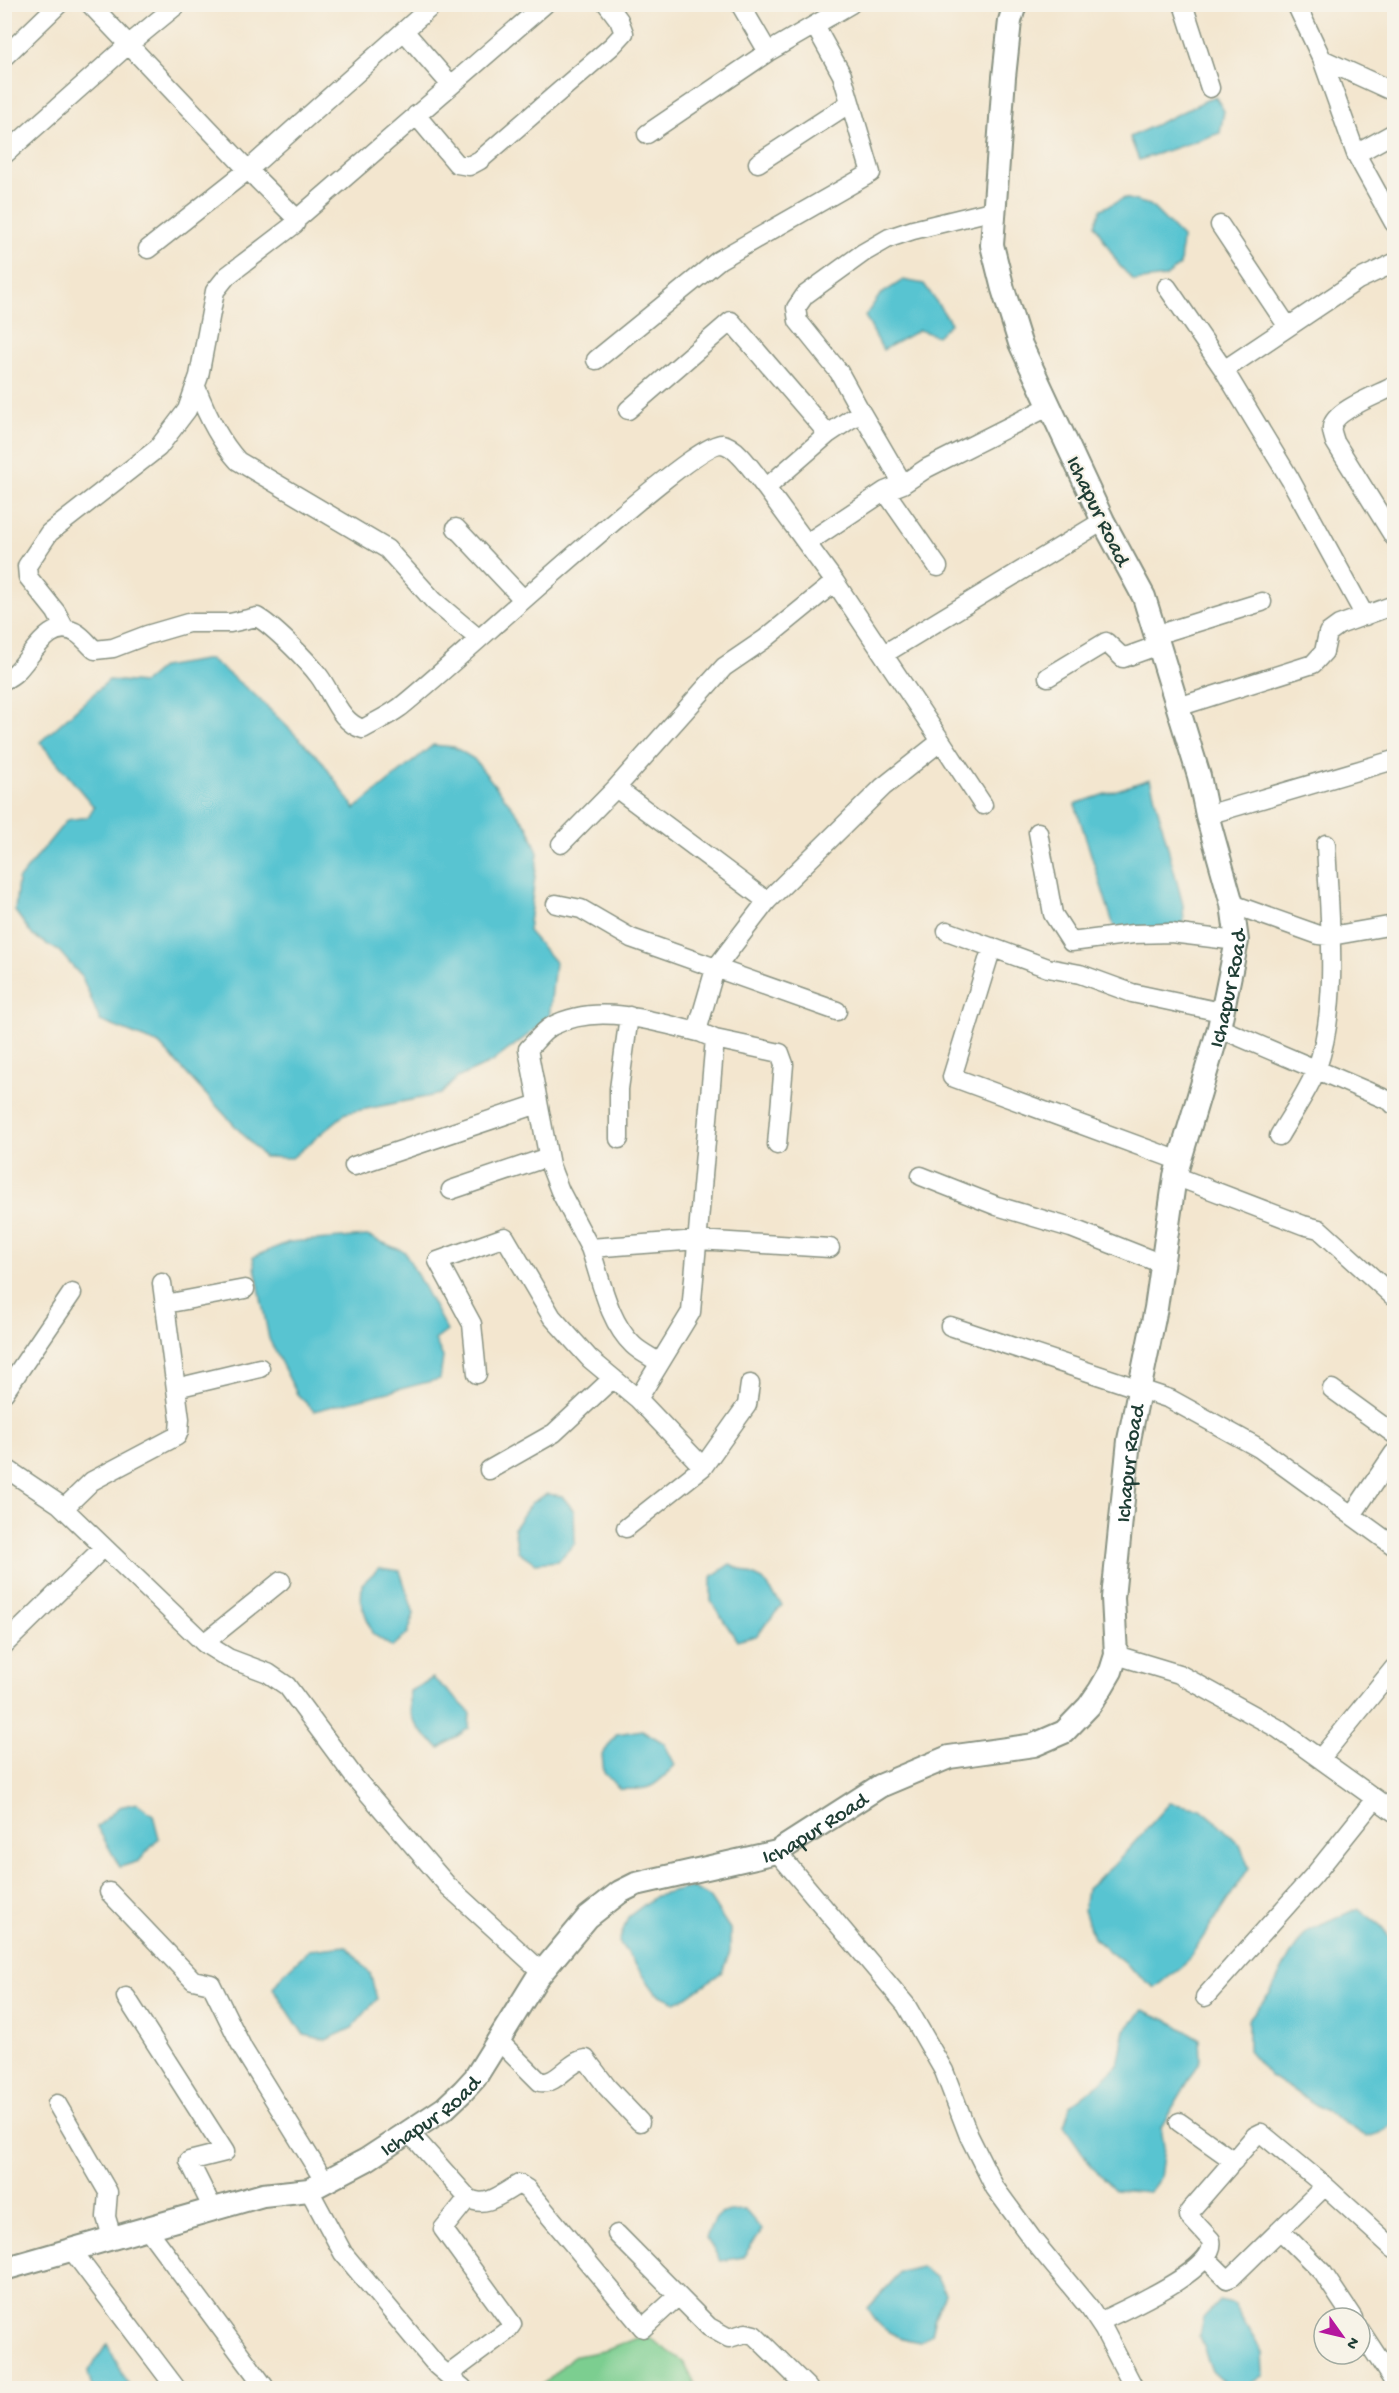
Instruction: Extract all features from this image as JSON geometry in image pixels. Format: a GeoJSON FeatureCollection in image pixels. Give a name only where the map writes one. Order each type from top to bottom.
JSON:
{"type":"FeatureCollection","features":[{"type":"Feature","properties":{"kind":"street"},"geometry":{"type":"LineString","coordinates":[[4,57],[59,4]]}},
{"type":"Feature","properties":{"kind":"street"},"geometry":{"type":"LineString","coordinates":[[90,4],[297,219]]}},
{"type":"Feature","properties":{"kind":"street"},"geometry":{"type":"LineString","coordinates":[[4,155],[128,45],[178,4]]}},
{"type":"Feature","properties":{"kind":"street"},"geometry":{"type":"LineString","coordinates":[[148,249],[248,170],[434,4]]}},
{"type":"Feature","properties":{"kind":"street"},"geometry":{"type":"LineString","coordinates":[[64,629],[56,612],[28,577],[27,566],[49,533],[159,448],[187,410],[196,387],[214,291],[227,276],[295,224],[297,219],[545,4]]}},
{"type":"Feature","properties":{"kind":"street"},"geometry":{"type":"LineString","coordinates":[[416,115],[457,164],[469,166],[480,160],[612,46],[624,33],[620,20],[607,4]]}},
{"type":"Feature","properties":{"kind":"street"},"geometry":{"type":"LineString","coordinates":[[740,4],[768,52]]}},
{"type":"Feature","properties":{"kind":"street"},"geometry":{"type":"LineString","coordinates":[[647,134],[768,52],[851,4]]}},
{"type":"Feature","properties":{"kind":"street"},"geometry":{"type":"LineString","coordinates":[[1183,4],[1210,88]]}},
{"type":"Feature","properties":{"kind":"street"},"geometry":{"type":"LineString","coordinates":[[1296,4],[1322,59],[1356,154],[1395,224]]}},
{"type":"Feature","properties":{"kind":"street","name":"Ichapur Road"},"geometry":{"type":"LineString","coordinates":[[4,2269],[263,2195],[317,2186],[366,2160],[445,2108],[475,2079],[542,1972],[588,1917],[620,1892],[636,1884],[777,1852],[880,1786],[949,1757],[1034,1745],[1064,1732],[1089,1706],[1111,1671],[1116,1655],[1113,1598],[1129,1440],[1156,1308],[1178,1169],[1220,1020],[1237,941],[1232,904],[1207,815],[1199,776],[1144,597],[1103,521],[1020,342],[1003,290],[993,245],[1004,77],[1014,5]]}},
{"type":"Feature","properties":{"kind":"street"},"geometry":{"type":"LineString","coordinates":[[596,360],[719,260],[871,173],[842,75],[815,26]]}},
{"type":"Feature","properties":{"kind":"street"},"geometry":{"type":"LineString","coordinates":[[404,31],[452,85]]}},
{"type":"Feature","properties":{"kind":"street"},"geometry":{"type":"LineString","coordinates":[[1322,59],[1395,92]]}},
{"type":"Feature","properties":{"kind":"street"},"geometry":{"type":"LineString","coordinates":[[758,164],[850,103]]}},
{"type":"Feature","properties":{"kind":"street"},"geometry":{"type":"LineString","coordinates":[[1356,154],[1395,133]]}},
{"type":"Feature","properties":{"kind":"street"},"geometry":{"type":"LineString","coordinates":[[903,484],[839,372],[798,321],[796,308],[805,295],[863,253],[889,238],[995,210]]}},
{"type":"Feature","properties":{"kind":"street"},"geometry":{"type":"LineString","coordinates":[[1220,225],[1288,327]]}},
{"type":"Feature","properties":{"kind":"street"},"geometry":{"type":"LineString","coordinates":[[1224,370],[1358,280],[1395,263]]}},
{"type":"Feature","properties":{"kind":"street"},"geometry":{"type":"LineString","coordinates":[[1167,287],[1224,370],[1290,479],[1365,616]]}},
{"type":"Feature","properties":{"kind":"street"},"geometry":{"type":"LineString","coordinates":[[628,410],[731,321],[828,434]]}},
{"type":"Feature","properties":{"kind":"street"},"geometry":{"type":"LineString","coordinates":[[1395,386],[1349,408],[1337,416],[1332,427],[1335,441],[1395,537]]}},
{"type":"Feature","properties":{"kind":"street"},"geometry":{"type":"LineString","coordinates":[[196,387],[207,415],[229,452],[238,461],[387,549],[434,601],[478,639]]}},
{"type":"Feature","properties":{"kind":"street"},"geometry":{"type":"LineString","coordinates":[[807,543],[885,491],[903,484],[927,468],[1050,406]]}},
{"type":"Feature","properties":{"kind":"street"},"geometry":{"type":"LineString","coordinates":[[766,488],[828,434],[861,412]]}},
{"type":"Feature","properties":{"kind":"street"},"geometry":{"type":"LineString","coordinates":[[4,680],[16,672],[36,646],[50,634],[64,629],[77,633],[95,650],[113,648],[147,634],[188,623],[230,623],[257,616],[269,624],[318,675],[348,722],[363,729],[397,710],[523,599],[668,477],[712,445],[722,444],[734,449],[836,582],[983,805]]}},
{"type":"Feature","properties":{"kind":"street"},"geometry":{"type":"LineString","coordinates":[[885,491],[938,567]]}},
{"type":"Feature","properties":{"kind":"street"},"geometry":{"type":"LineString","coordinates":[[884,654],[1103,521]]}},
{"type":"Feature","properties":{"kind":"street"},"geometry":{"type":"LineString","coordinates":[[456,528],[523,599]]}},
{"type":"Feature","properties":{"kind":"street"},"geometry":{"type":"LineString","coordinates":[[561,844],[616,788],[724,667],[765,639],[836,582]]}},
{"type":"Feature","properties":{"kind":"street"},"geometry":{"type":"LineString","coordinates":[[1048,677],[1106,642],[1123,658],[1158,640],[1262,602]]}},
{"type":"Feature","properties":{"kind":"street"},"geometry":{"type":"LineString","coordinates":[[1178,707],[1313,664],[1324,652],[1329,633],[1339,625],[1395,605]]}},
{"type":"Feature","properties":{"kind":"street"},"geometry":{"type":"LineString","coordinates":[[638,1399],[691,1312],[698,1240],[706,1035],[715,969],[767,901],[883,787],[941,741]]}},
{"type":"Feature","properties":{"kind":"street"},"geometry":{"type":"LineString","coordinates":[[1207,815],[1395,760]]}},
{"type":"Feature","properties":{"kind":"street"},"geometry":{"type":"LineString","coordinates":[[616,788],[767,901]]}},
{"type":"Feature","properties":{"kind":"street"},"geometry":{"type":"LineString","coordinates":[[1038,832],[1053,914],[1071,942],[1133,934],[1171,933],[1237,941]]}},
{"type":"Feature","properties":{"kind":"street"},"geometry":{"type":"LineString","coordinates":[[1279,1136],[1316,1069],[1329,1019],[1330,936],[1326,844]]}},
{"type":"Feature","properties":{"kind":"street"},"geometry":{"type":"LineString","coordinates":[[556,904],[581,909],[631,938],[837,1011]]}},
{"type":"Feature","properties":{"kind":"street"},"geometry":{"type":"LineString","coordinates":[[1232,904],[1319,935],[1330,936],[1395,925]]}},
{"type":"Feature","properties":{"kind":"street"},"geometry":{"type":"LineString","coordinates":[[947,931],[1048,968],[1080,974],[1131,993],[1220,1020],[1316,1069],[1390,1101],[1395,1106]]}},
{"type":"Feature","properties":{"kind":"street"},"geometry":{"type":"LineString","coordinates":[[992,947],[952,1077],[1178,1169],[1302,1225],[1319,1228],[1395,1297]]}},
{"type":"Feature","properties":{"kind":"street"},"geometry":{"type":"LineString","coordinates":[[660,1363],[634,1347],[624,1334],[612,1311],[590,1248],[560,1191],[548,1157],[528,1049],[550,1027],[592,1014],[629,1016],[774,1050],[780,1053],[784,1060],[777,1145]]}},
{"type":"Feature","properties":{"kind":"street"},"geometry":{"type":"LineString","coordinates":[[619,1139],[619,1089],[629,1016]]}},
{"type":"Feature","properties":{"kind":"street"},"geometry":{"type":"LineString","coordinates":[[354,1166],[538,1104]]}},
{"type":"Feature","properties":{"kind":"street"},"geometry":{"type":"LineString","coordinates":[[451,1190],[548,1157]]}},
{"type":"Feature","properties":{"kind":"street"},"geometry":{"type":"LineString","coordinates":[[921,1176],[997,1206],[1071,1228],[1162,1264]]}},
{"type":"Feature","properties":{"kind":"street"},"geometry":{"type":"LineString","coordinates":[[477,1374],[472,1324],[438,1261],[505,1238],[552,1317],[590,1359],[638,1399],[703,1467]]}},
{"type":"Feature","properties":{"kind":"street"},"geometry":{"type":"LineString","coordinates":[[590,1248],[698,1240],[830,1248]]}},
{"type":"Feature","properties":{"kind":"street"},"geometry":{"type":"LineString","coordinates":[[64,1508],[92,1481],[177,1436],[180,1419],[162,1283]]}},
{"type":"Feature","properties":{"kind":"street"},"geometry":{"type":"LineString","coordinates":[[165,1304],[245,1289]]}},
{"type":"Feature","properties":{"kind":"street"},"geometry":{"type":"LineString","coordinates":[[4,1393],[72,1293]]}},
{"type":"Feature","properties":{"kind":"street"},"geometry":{"type":"LineString","coordinates":[[950,1326],[1170,1399],[1258,1448],[1395,1546]]}},
{"type":"Feature","properties":{"kind":"street"},"geometry":{"type":"LineString","coordinates":[[176,1388],[260,1368]]}},
{"type":"Feature","properties":{"kind":"street"},"geometry":{"type":"LineString","coordinates":[[489,1470],[554,1433],[613,1378]]}},
{"type":"Feature","properties":{"kind":"street"},"geometry":{"type":"LineString","coordinates":[[626,1528],[703,1467],[747,1405],[750,1384]]}},
{"type":"Feature","properties":{"kind":"street"},"geometry":{"type":"LineString","coordinates":[[1332,1389],[1395,1434]]}},
{"type":"Feature","properties":{"kind":"street"},"geometry":{"type":"LineString","coordinates":[[1352,1515],[1395,1453]]}},
{"type":"Feature","properties":{"kind":"street"},"geometry":{"type":"LineString","coordinates":[[6,1469],[64,1508],[204,1643],[228,1658],[268,1673],[287,1686],[355,1778],[448,1886],[542,1972]]}},
{"type":"Feature","properties":{"kind":"street"},"geometry":{"type":"LineString","coordinates":[[4,1645],[104,1547]]}},
{"type":"Feature","properties":{"kind":"street"},"geometry":{"type":"LineString","coordinates":[[204,1643],[281,1581]]}},
{"type":"Feature","properties":{"kind":"street"},"geometry":{"type":"LineString","coordinates":[[1116,1655],[1179,1674],[1277,1728],[1395,1812]]}},
{"type":"Feature","properties":{"kind":"street"},"geometry":{"type":"LineString","coordinates":[[1320,1759],[1395,1668]]}},
{"type":"Feature","properties":{"kind":"street"},"geometry":{"type":"LineString","coordinates":[[1205,1997],[1315,1874],[1375,1799]]}},
{"type":"Feature","properties":{"kind":"street"},"geometry":{"type":"LineString","coordinates":[[777,1852],[906,2006],[944,2071],[969,2136],[995,2188],[1033,2240],[1099,2322],[1134,2388]]}},
{"type":"Feature","properties":{"kind":"street"},"geometry":{"type":"LineString","coordinates":[[109,1892],[193,1980],[211,1984],[243,2049],[317,2186],[343,2253],[437,2366],[462,2388]]}},
{"type":"Feature","properties":{"kind":"street"},"geometry":{"type":"LineString","coordinates":[[126,1997],[225,2152],[189,2161],[213,2209]]}},
{"type":"Feature","properties":{"kind":"street"},"geometry":{"type":"LineString","coordinates":[[499,2041],[540,2082],[549,2082],[577,2061],[586,2059],[607,2087],[640,2122]]}},
{"type":"Feature","properties":{"kind":"street"},"geometry":{"type":"LineString","coordinates":[[57,2104],[108,2192],[106,2217],[112,2237]]}},
{"type":"Feature","properties":{"kind":"street"},"geometry":{"type":"LineString","coordinates":[[1179,2122],[1234,2161]]}},
{"type":"Feature","properties":{"kind":"street"},"geometry":{"type":"LineString","coordinates":[[407,2133],[419,2143],[468,2198],[481,2203],[519,2184],[527,2188],[643,2328],[678,2296]]}},
{"type":"Feature","properties":{"kind":"street"},"geometry":{"type":"LineString","coordinates":[[1099,2322],[1184,2277],[1206,2258],[1213,2246],[1189,2216],[1189,2212],[1255,2136],[1261,2133],[1325,2186],[1395,2249]]}},
{"type":"Feature","properties":{"kind":"street"},"geometry":{"type":"LineString","coordinates":[[1206,2258],[1222,2276],[1227,2279],[1232,2277],[1325,2186]]}},
{"type":"Feature","properties":{"kind":"street"},"geometry":{"type":"LineString","coordinates":[[448,2375],[507,2331],[512,2324],[443,2229],[468,2198]]}},
{"type":"Feature","properties":{"kind":"street"},"geometry":{"type":"LineString","coordinates":[[147,2228],[264,2386],[261,2388]]}},
{"type":"Feature","properties":{"kind":"street"},"geometry":{"type":"LineString","coordinates":[[1281,2230],[1323,2273],[1345,2306]]}},
{"type":"Feature","properties":{"kind":"street"},"geometry":{"type":"LineString","coordinates":[[617,2234],[709,2327],[727,2337],[734,2338],[750,2333],[757,2337],[808,2388]]}},
{"type":"Feature","properties":{"kind":"street"},"geometry":{"type":"LineString","coordinates":[[71,2249],[176,2388]]}},
{"type":"Feature","properties":{"kind":"street"},"geometry":{"type":"LineString","coordinates":[[1372,2348],[1394,2382],[1386,2388]]}},
{"type":"Feature","properties":{"kind":"green space"},"geometry":{"type":"Polygon","coordinates":[[[645,2335],[683,2361],[697,2388],[539,2388],[572,2357],[607,2350],[645,2335]]]}},
{"type":"Feature","properties":{"kind":"water"},"geometry":{"type":"Polygon","coordinates":[[[1215,96],[1224,111],[1220,133],[1139,160],[1130,137],[1215,96]]]}},
{"type":"Feature","properties":{"kind":"water"},"geometry":{"type":"Polygon","coordinates":[[[1125,198],[1150,205],[1182,237],[1180,265],[1165,277],[1134,281],[1119,265],[1095,225],[1101,209],[1125,198]]]}},
{"type":"Feature","properties":{"kind":"water"},"geometry":{"type":"Polygon","coordinates":[[[903,280],[924,284],[951,323],[937,336],[919,330],[883,350],[865,316],[880,295],[903,280]]]}},
{"type":"Feature","properties":{"kind":"water"},"geometry":{"type":"Polygon","coordinates":[[[210,659],[256,696],[321,760],[355,809],[433,745],[454,747],[474,759],[528,827],[538,853],[528,931],[555,962],[549,1019],[492,1062],[457,1078],[441,1094],[346,1113],[292,1158],[264,1157],[159,1044],[100,1021],[82,977],[59,951],[33,936],[15,911],[18,880],[67,820],[88,817],[94,807],[40,742],[109,680],[143,683],[162,667],[210,659]]]}},
{"type":"Feature","properties":{"kind":"water"},"geometry":{"type":"Polygon","coordinates":[[[1150,779],[1183,905],[1184,924],[1116,933],[1075,804],[1150,779]]]}},
{"type":"Feature","properties":{"kind":"water"},"geometry":{"type":"Polygon","coordinates":[[[367,1236],[405,1252],[447,1331],[435,1340],[443,1357],[440,1379],[314,1411],[297,1394],[269,1339],[253,1257],[289,1242],[367,1236]]]}},
{"type":"Feature","properties":{"kind":"water"},"geometry":{"type":"Polygon","coordinates":[[[547,1494],[562,1496],[574,1511],[575,1543],[558,1561],[535,1563],[518,1551],[514,1528],[531,1503],[547,1494]]]}},
{"type":"Feature","properties":{"kind":"water"},"geometry":{"type":"Polygon","coordinates":[[[730,1564],[763,1580],[782,1605],[756,1636],[737,1641],[711,1601],[711,1577],[730,1564]]]}},
{"type":"Feature","properties":{"kind":"water"},"geometry":{"type":"Polygon","coordinates":[[[379,1568],[400,1571],[414,1614],[408,1633],[392,1647],[372,1633],[361,1602],[362,1584],[379,1568]]]}},
{"type":"Feature","properties":{"kind":"water"},"geometry":{"type":"Polygon","coordinates":[[[433,1678],[470,1712],[469,1728],[440,1748],[416,1724],[409,1701],[410,1691],[433,1678]]]}},
{"type":"Feature","properties":{"kind":"water"},"geometry":{"type":"Polygon","coordinates":[[[642,1730],[664,1743],[675,1765],[651,1786],[620,1789],[604,1773],[602,1755],[617,1734],[642,1730]]]}},
{"type":"Feature","properties":{"kind":"water"},"geometry":{"type":"Polygon","coordinates":[[[137,1803],[153,1815],[159,1838],[139,1861],[120,1867],[97,1827],[119,1807],[137,1803]]]}},
{"type":"Feature","properties":{"kind":"water"},"geometry":{"type":"Polygon","coordinates":[[[1170,1803],[1201,1809],[1240,1845],[1249,1868],[1186,1963],[1155,1988],[1093,1938],[1084,1910],[1087,1889],[1114,1865],[1170,1803]]]}},
{"type":"Feature","properties":{"kind":"water"},"geometry":{"type":"Polygon","coordinates":[[[692,1887],[709,1897],[730,1929],[730,1952],[722,1972],[687,1997],[675,2002],[656,1993],[619,1942],[628,1917],[656,1896],[692,1887]]]}},
{"type":"Feature","properties":{"kind":"water"},"geometry":{"type":"Polygon","coordinates":[[[1358,1908],[1381,1926],[1394,1943],[1394,2123],[1380,2133],[1367,2137],[1270,2076],[1248,2050],[1248,2020],[1270,1993],[1290,1955],[1306,1932],[1358,1908]]]}},
{"type":"Feature","properties":{"kind":"water"},"geometry":{"type":"Polygon","coordinates":[[[346,1946],[370,1973],[377,1999],[352,2028],[326,2040],[304,2035],[273,1988],[284,1973],[309,1950],[346,1946]]]}},
{"type":"Feature","properties":{"kind":"water"},"geometry":{"type":"Polygon","coordinates":[[[1143,2010],[1171,2022],[1200,2039],[1201,2060],[1161,2127],[1164,2147],[1160,2178],[1149,2193],[1115,2190],[1093,2168],[1064,2126],[1071,2105],[1094,2088],[1118,2065],[1125,2030],[1143,2010]]]}},
{"type":"Feature","properties":{"kind":"water"},"geometry":{"type":"Polygon","coordinates":[[[745,2210],[762,2230],[743,2257],[721,2261],[706,2238],[716,2218],[720,2215],[729,2211],[745,2210]]]}},
{"type":"Feature","properties":{"kind":"water"},"geometry":{"type":"Polygon","coordinates":[[[921,2267],[937,2278],[945,2293],[931,2334],[920,2342],[889,2332],[877,2322],[868,2308],[901,2272],[921,2267]]]}},
{"type":"Feature","properties":{"kind":"water"},"geometry":{"type":"Polygon","coordinates":[[[1219,2301],[1233,2304],[1262,2352],[1263,2375],[1250,2384],[1227,2385],[1212,2371],[1199,2336],[1203,2318],[1219,2301]]]}},
{"type":"Feature","properties":{"kind":"water"},"geometry":{"type":"Polygon","coordinates":[[[107,2344],[130,2388],[92,2388],[88,2372],[107,2344]]]}}]}
